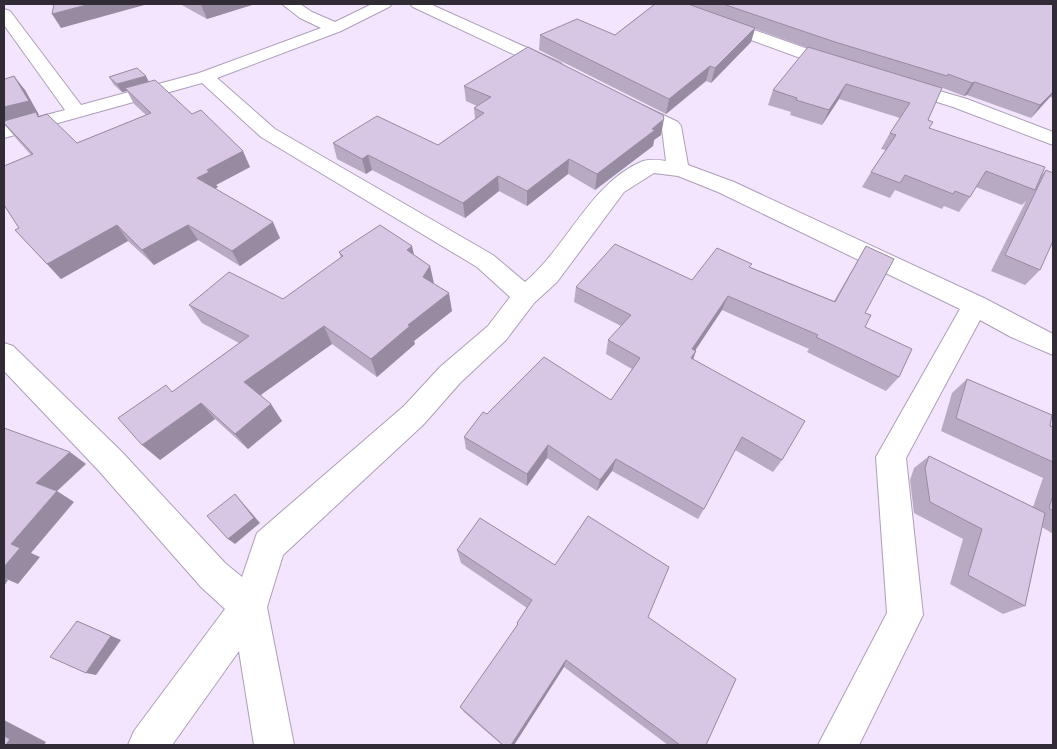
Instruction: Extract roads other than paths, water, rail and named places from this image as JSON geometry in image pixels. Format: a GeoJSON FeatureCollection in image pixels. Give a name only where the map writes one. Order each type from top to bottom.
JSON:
{"type":"FeatureCollection","features":[{"type":"Feature","properties":{"kind":"street"},"geometry":{"type":"LineString","coordinates":[[290,4],[306,16],[335,28]]}},
{"type":"Feature","properties":{"kind":"street"},"geometry":{"type":"LineString","coordinates":[[4,132],[205,78],[335,28],[384,4]]}},
{"type":"Feature","properties":{"kind":"street"},"geometry":{"type":"LineString","coordinates":[[418,4],[567,72]]}},
{"type":"Feature","properties":{"kind":"street"},"geometry":{"type":"LineString","coordinates":[[666,4],[823,61],[859,72]]}},
{"type":"Feature","properties":{"kind":"street"},"geometry":{"type":"LineString","coordinates":[[4,14],[10,34],[76,112]]}},
{"type":"Feature","properties":{"kind":"street"},"geometry":{"type":"LineString","coordinates":[[205,78],[268,133],[485,261],[525,296]]}},
{"type":"Feature","properties":{"kind":"street"},"geometry":{"type":"LineString","coordinates":[[887,80],[960,103],[1053,139]]}},
{"type":"Feature","properties":{"kind":"street"},"geometry":{"type":"LineString","coordinates":[[610,95],[671,126],[678,170]]}},
{"type":"Feature","properties":{"kind":"street"},"geometry":{"type":"LineString","coordinates":[[148,745],[249,607],[270,545],[414,415],[450,376],[497,333],[525,296],[548,276],[616,187],[650,166],[678,170],[726,187],[975,305],[1020,330],[1053,345]]}},
{"type":"Feature","properties":{"kind":"street"},"geometry":{"type":"LineString","coordinates":[[838,745],[905,615],[891,457],[975,305]]}},
{"type":"Feature","properties":{"kind":"street"},"geometry":{"type":"LineString","coordinates":[[4,354],[110,460],[213,575],[249,607],[274,745]]}}]}
